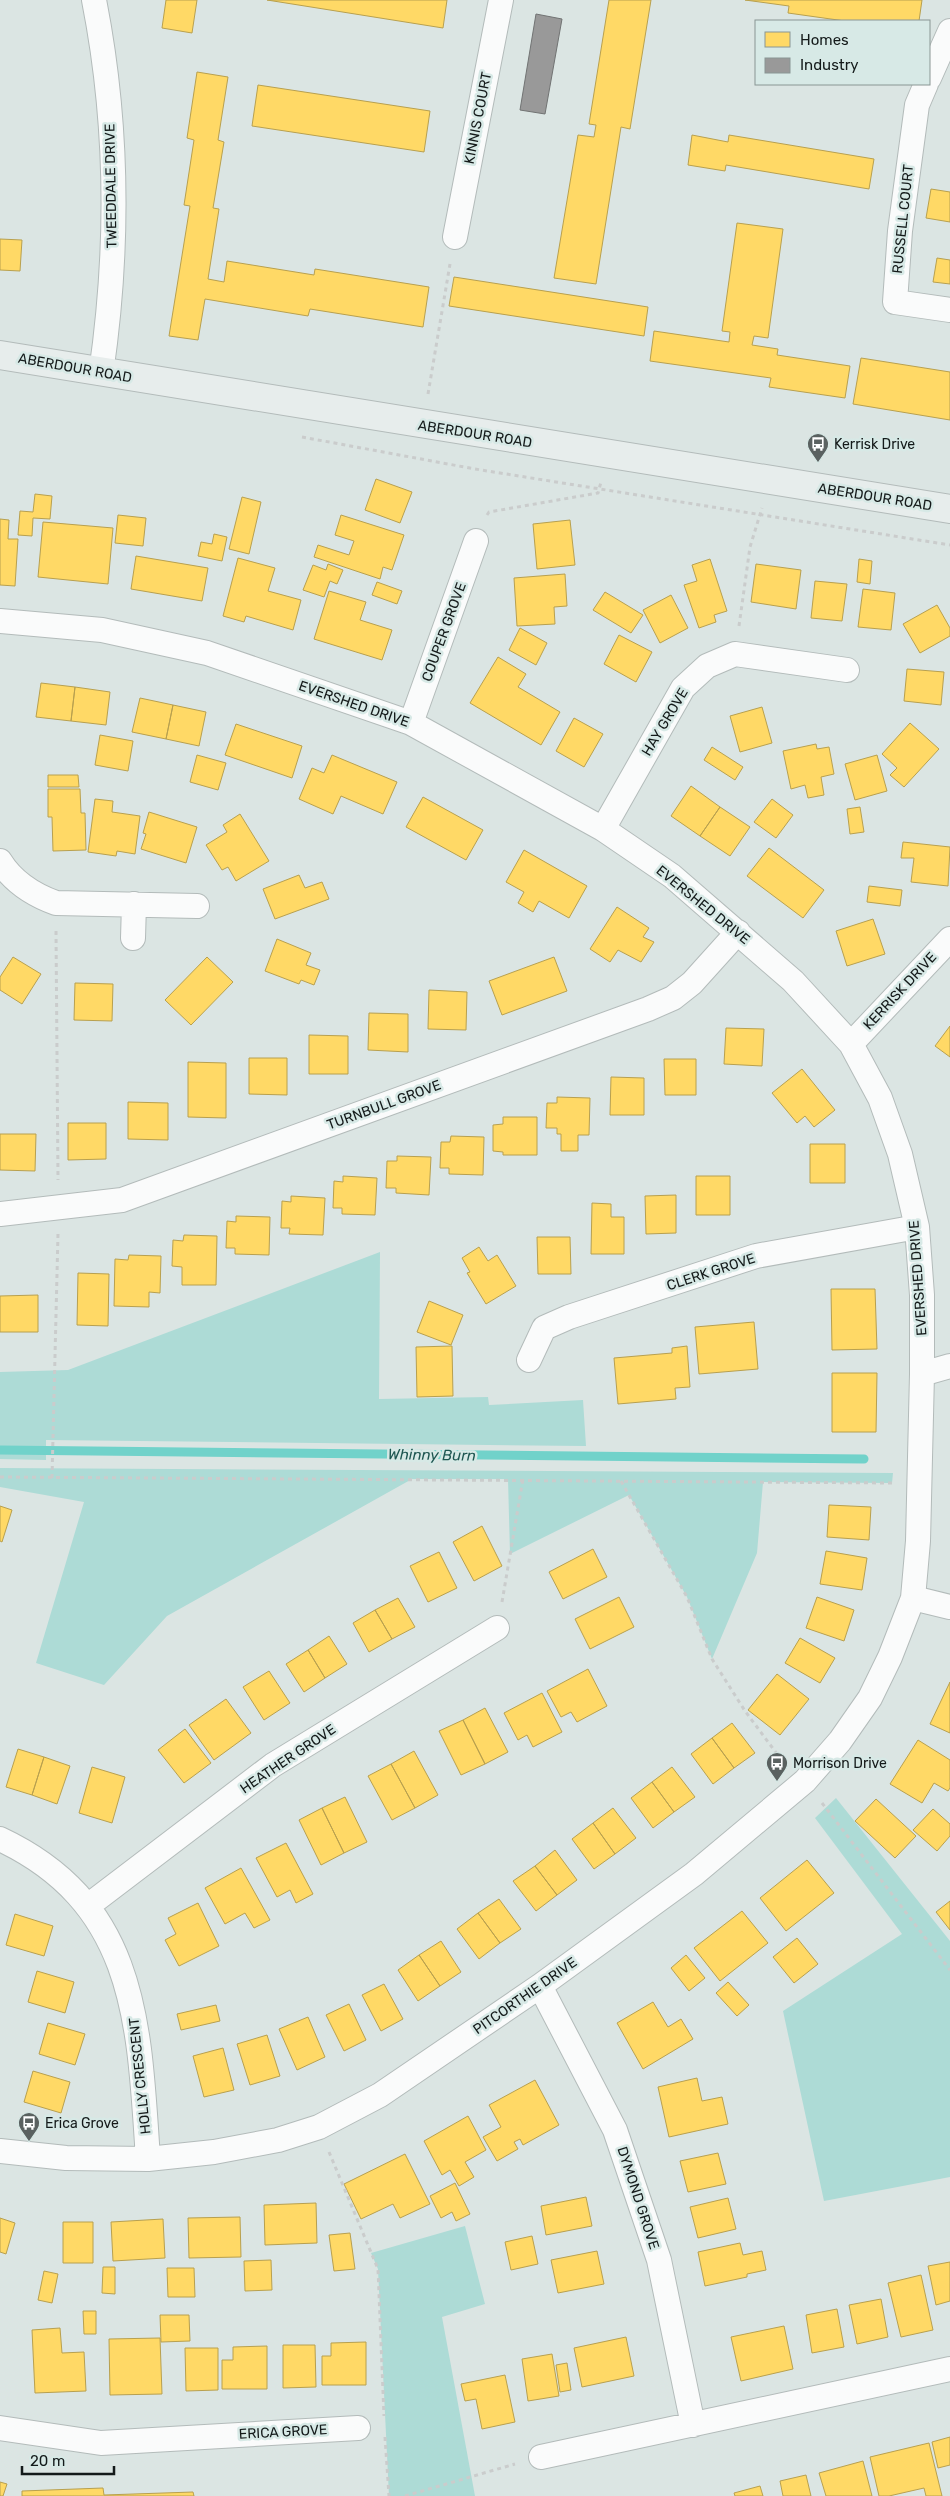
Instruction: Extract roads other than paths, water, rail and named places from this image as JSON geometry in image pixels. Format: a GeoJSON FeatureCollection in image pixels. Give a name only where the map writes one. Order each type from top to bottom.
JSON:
{"type":"FeatureCollection","features":[{"type":"Feature","properties":{"kind":"main road","name":"ABERDOUR ROAD"},"geometry":{"type":"LineString","coordinates":[[0,355],[606,455],[950,509]]}},
{"type":"Feature","properties":{"kind":"street","name":"TWEEDDALE DRIVE"},"geometry":{"type":"LineString","coordinates":[[94,0],[105,63],[111,124],[113,207],[111,277],[102,372]]}},
{"type":"Feature","properties":{"kind":"street","name":"KINNIS COURT"},"geometry":{"type":"LineString","coordinates":[[455,237],[501,0]]}},
{"type":"Feature","properties":{"kind":"street"},"geometry":{"type":"LineString","coordinates":[[930,76],[950,31]]}},
{"type":"Feature","properties":{"kind":"street","name":"RUSSELL COURT"},"geometry":{"type":"LineString","coordinates":[[926,85],[917,105],[900,231],[895,302],[950,310]]}},
{"type":"Feature","properties":{"kind":"street","name":"COUPER GROVE"},"geometry":{"type":"LineString","coordinates":[[411,723],[476,541]]}},
{"type":"Feature","properties":{"kind":"street","name":"EVERSHED DRIVE"},"geometry":{"type":"LineString","coordinates":[[0,621],[102,630],[207,652],[411,723],[602,830],[672,876],[793,981],[851,1044],[880,1098],[900,1154],[917,1227],[922,1296],[922,1374],[918,1541],[913,1598]]}},
{"type":"Feature","properties":{"kind":"street","name":"HAY GROVE"},"geometry":{"type":"LineString","coordinates":[[602,830],[683,688],[707,666],[735,654],[847,670]]}},
{"type":"Feature","properties":{"kind":"street"},"geometry":{"type":"LineString","coordinates":[[0,861],[4,868],[35,895],[56,903],[197,906]]}},
{"type":"Feature","properties":{"kind":"street"},"geometry":{"type":"LineString","coordinates":[[133,938],[134,904]]}},
{"type":"Feature","properties":{"kind":"street","name":"TURNBULL GROVE"},"geometry":{"type":"LineString","coordinates":[[0,1214],[122,1200],[648,1009],[673,998],[692,983],[738,932]]}},
{"type":"Feature","properties":{"kind":"street","name":"KERRISK DRIVE"},"geometry":{"type":"LineString","coordinates":[[851,1044],[950,938]]}},
{"type":"Feature","properties":{"kind":"street","name":"CLERK GROVE"},"geometry":{"type":"LineString","coordinates":[[530,1360],[544,1328],[569,1317],[756,1256],[917,1227]]}},
{"type":"Feature","properties":{"kind":"street"},"geometry":{"type":"LineString","coordinates":[[922,1374],[950,1366]]}},
{"type":"Feature","properties":{"kind":"street"},"geometry":{"type":"LineString","coordinates":[[913,1598],[950,1606]]}},
{"type":"Feature","properties":{"kind":"street","name":"PITCORTHIE DRIVE"},"geometry":{"type":"LineString","coordinates":[[0,2151],[66,2158],[148,2159],[214,2152],[278,2140],[319,2127],[380,2095],[540,1986],[694,1874],[803,1783],[840,1741],[870,1698],[890,1657],[913,1598]]}},
{"type":"Feature","properties":{"kind":"street","name":"HEATHER GROVE"},"geometry":{"type":"LineString","coordinates":[[88,1905],[273,1765],[497,1628]]}},
{"type":"Feature","properties":{"kind":"street","name":"HOLLY CRESCENT"},"geometry":{"type":"LineString","coordinates":[[0,1839],[57,1872],[88,1905],[110,1944],[127,1983],[137,2028],[148,2159]]}},
{"type":"Feature","properties":{"kind":"street","name":"DYMOND GROVE"},"geometry":{"type":"LineString","coordinates":[[540,1986],[615,2130],[658,2260],[692,2425]]}},
{"type":"Feature","properties":{"kind":"street"},"geometry":{"type":"LineString","coordinates":[[541,2457],[950,2369]]}},
{"type":"Feature","properties":{"kind":"street","name":"ERICA GROVE"},"geometry":{"type":"LineString","coordinates":[[0,2428],[101,2443],[358,2428]]}},
{"type":"Feature","properties":{"kind":"waterway","name":"Whinny Burn"},"geometry":{"type":"LineString","coordinates":[[0,1450],[864,1459]]}},
{"type":"Feature","properties":{"kind":"place","name":"Kerrisk Drive"},"geometry":{"type":"Point","coordinates":[818,463]}},
{"type":"Feature","properties":{"kind":"place","name":"Morrison Drive"},"geometry":{"type":"Point","coordinates":[777,1782]}},
{"type":"Feature","properties":{"kind":"place","name":"Erica Grove"},"geometry":{"type":"Point","coordinates":[29,2142]}}]}
